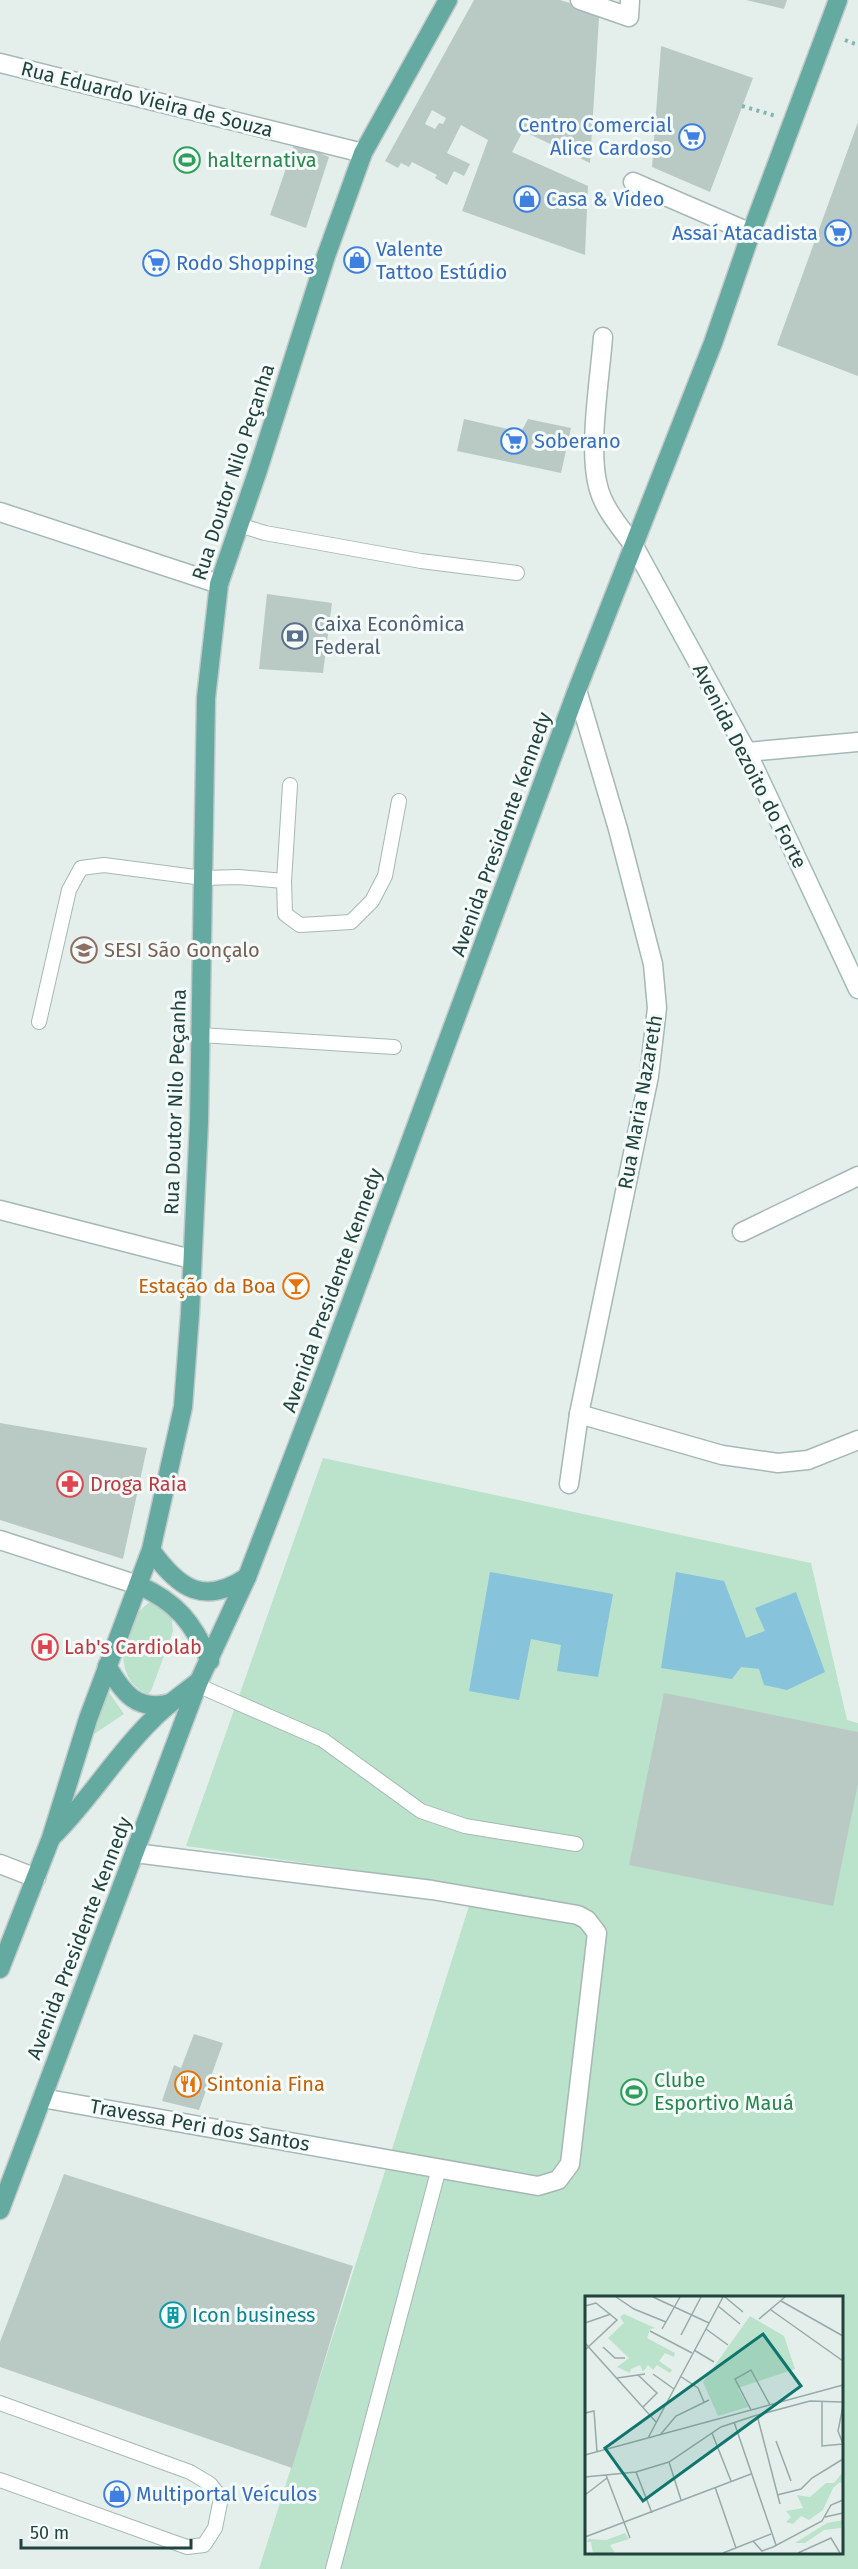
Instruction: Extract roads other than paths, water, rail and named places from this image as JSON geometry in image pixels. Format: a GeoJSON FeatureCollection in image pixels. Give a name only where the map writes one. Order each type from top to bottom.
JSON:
{"type":"FeatureCollection","features":[{"type":"Feature","properties":{"kind":"main road","name":"Rua Doutor Nilo Peçanha"},"geometry":{"type":"LineString","coordinates":[[0,1969],[51,1838],[107,1666],[151,1550],[183,1407],[192,1259],[200,1035],[206,698],[219,584],[326,256],[363,153],[448,0]]}},
{"type":"Feature","properties":{"kind":"main road","name":"Avenida Presidente Kennedy"},"geometry":{"type":"LineString","coordinates":[[0,2210],[198,1683],[247,1577],[335,1348],[577,690],[713,343],[751,233],[838,0]]}},
{"type":"Feature","properties":{"kind":"main road"},"geometry":{"type":"LineString","coordinates":[[151,1550],[163,1567],[199,1593],[230,1588],[247,1577]]}},
{"type":"Feature","properties":{"kind":"main road"},"geometry":{"type":"LineString","coordinates":[[138,1585],[156,1593],[183,1614],[202,1643],[210,1661]]}},
{"type":"Feature","properties":{"kind":"main road"},"geometry":{"type":"LineString","coordinates":[[107,1666],[120,1687],[133,1700],[144,1706],[157,1707],[172,1702]]}},
{"type":"Feature","properties":{"kind":"main road","name":"Avenida Presidente Kennedy"},"geometry":{"type":"LineString","coordinates":[[51,1838],[77,1813],[111,1766],[145,1727],[172,1702],[198,1683]]}},
{"type":"Feature","properties":{"kind":"street"},"geometry":{"type":"LineString","coordinates":[[580,0],[630,8]]}},
{"type":"Feature","properties":{"kind":"street","name":"Rua Eduardo Vieira de Souza"},"geometry":{"type":"LineString","coordinates":[[0,63],[363,153]]}},
{"type":"Feature","properties":{"kind":"street"},"geometry":{"type":"LineString","coordinates":[[633,182],[751,233]]}},
{"type":"Feature","properties":{"kind":"street","name":"Avenida Dezoito do Forte"},"geometry":{"type":"LineString","coordinates":[[603,337],[594,450],[598,487],[610,512],[634,546],[747,752],[858,989]]}},
{"type":"Feature","properties":{"kind":"street"},"geometry":{"type":"LineString","coordinates":[[0,512],[219,584]]}},
{"type":"Feature","properties":{"kind":"street","name":"Rua Maria Nazareth"},"geometry":{"type":"LineString","coordinates":[[568,1484],[579,1414],[649,1077],[657,1008],[653,964],[618,829],[577,690]]}},
{"type":"Feature","properties":{"kind":"street"},"geometry":{"type":"LineString","coordinates":[[747,752],[858,742]]}},
{"type":"Feature","properties":{"kind":"street"},"geometry":{"type":"LineString","coordinates":[[742,1232],[858,1176]]}},
{"type":"Feature","properties":{"kind":"street"},"geometry":{"type":"LineString","coordinates":[[0,1210],[192,1259]]}},
{"type":"Feature","properties":{"kind":"street"},"geometry":{"type":"LineString","coordinates":[[579,1414],[722,1455],[778,1464],[808,1460],[858,1440]]}},
{"type":"Feature","properties":{"kind":"street"},"geometry":{"type":"LineString","coordinates":[[0,1540],[138,1585]]}},
{"type":"Feature","properties":{"kind":"street","name":"Travessa Peri dos Santos"},"geometry":{"type":"LineString","coordinates":[[42,2098],[538,2186],[558,2180],[570,2164],[597,1933],[587,1920],[578,1915],[432,1890],[135,1853]]}},
{"type":"Feature","properties":{"kind":"street"},"geometry":{"type":"LineString","coordinates":[[0,1864],[36,1878]]}},
{"type":"Feature","properties":{"kind":"lane"},"geometry":{"type":"LineString","coordinates":[[239,525],[265,533],[421,561],[517,573]]}},
{"type":"Feature","properties":{"kind":"lane"},"geometry":{"type":"LineString","coordinates":[[290,785],[284,881],[285,914],[300,925],[351,922],[372,901],[385,876],[399,801]]}},
{"type":"Feature","properties":{"kind":"lane"},"geometry":{"type":"LineString","coordinates":[[39,1022],[69,890],[81,868],[104,865],[203,878],[238,877],[284,881]]}},
{"type":"Feature","properties":{"kind":"lane"},"geometry":{"type":"LineString","coordinates":[[200,1035],[394,1047]]}},
{"type":"Feature","properties":{"kind":"lane"},"geometry":{"type":"LineString","coordinates":[[198,1683],[323,1740],[421,1811],[465,1826],[576,1844]]}},
{"type":"Feature","properties":{"kind":"lane"},"geometry":{"type":"LineString","coordinates":[[333,2569],[439,2168]]}},
{"type":"Feature","properties":{"kind":"lane"},"geometry":{"type":"LineString","coordinates":[[0,2403],[190,2472],[210,2484],[221,2498],[215,2528],[204,2545],[187,2547],[0,2480]]}},
{"type":"Feature","properties":{"kind":"water"},"geometry":{"type":"Polygon","coordinates":[[[490,1572],[613,1594],[598,1677],[557,1671],[561,1645],[531,1639],[519,1700],[469,1691],[490,1572]]]}},
{"type":"Feature","properties":{"kind":"water"},"geometry":{"type":"Polygon","coordinates":[[[676,1572],[724,1581],[746,1638],[765,1631],[755,1608],[796,1592],[825,1672],[787,1690],[764,1685],[759,1669],[741,1667],[732,1679],[661,1668],[676,1572]]]}},
{"type":"Feature","properties":{"kind":"place","name":"Centro Comercial Alice Cardoso"},"geometry":{"type":"Point","coordinates":[692,137]}},
{"type":"Feature","properties":{"kind":"place","name":"halternativa"},"geometry":{"type":"Point","coordinates":[187,160]}},
{"type":"Feature","properties":{"kind":"place","name":"Casa & Vídeo"},"geometry":{"type":"Point","coordinates":[527,199]}},
{"type":"Feature","properties":{"kind":"place","name":"Assaí Atacadista"},"geometry":{"type":"Point","coordinates":[838,233]}},
{"type":"Feature","properties":{"kind":"place","name":"Valente Tattoo Estúdio"},"geometry":{"type":"Point","coordinates":[357,260]}},
{"type":"Feature","properties":{"kind":"place","name":"Rodo Shopping"},"geometry":{"type":"Point","coordinates":[156,263]}},
{"type":"Feature","properties":{"kind":"place","name":"Soberano"},"geometry":{"type":"Point","coordinates":[514,441]}},
{"type":"Feature","properties":{"kind":"place","name":"Caixa Econômica Federal"},"geometry":{"type":"Point","coordinates":[295,636]}},
{"type":"Feature","properties":{"kind":"place","name":"SESI São Gonçalo"},"geometry":{"type":"Point","coordinates":[84,950]}},
{"type":"Feature","properties":{"kind":"place","name":"Estação da Boa"},"geometry":{"type":"Point","coordinates":[296,1286]}},
{"type":"Feature","properties":{"kind":"place","name":"Droga Raia"},"geometry":{"type":"Point","coordinates":[70,1484]}},
{"type":"Feature","properties":{"kind":"place","name":"Lab's Cardiolab"},"geometry":{"type":"Point","coordinates":[45,1647]}},
{"type":"Feature","properties":{"kind":"place","name":"Sintonia Fina"},"geometry":{"type":"Point","coordinates":[188,2084]}},
{"type":"Feature","properties":{"kind":"place","name":"Clube Esportivo Mauá"},"geometry":{"type":"Point","coordinates":[634,2092]}},
{"type":"Feature","properties":{"kind":"place","name":"Icon business"},"geometry":{"type":"Point","coordinates":[173,2315]}},
{"type":"Feature","properties":{"kind":"place","name":"Multiportal Veículos"},"geometry":{"type":"Point","coordinates":[117,2494]}}]}
